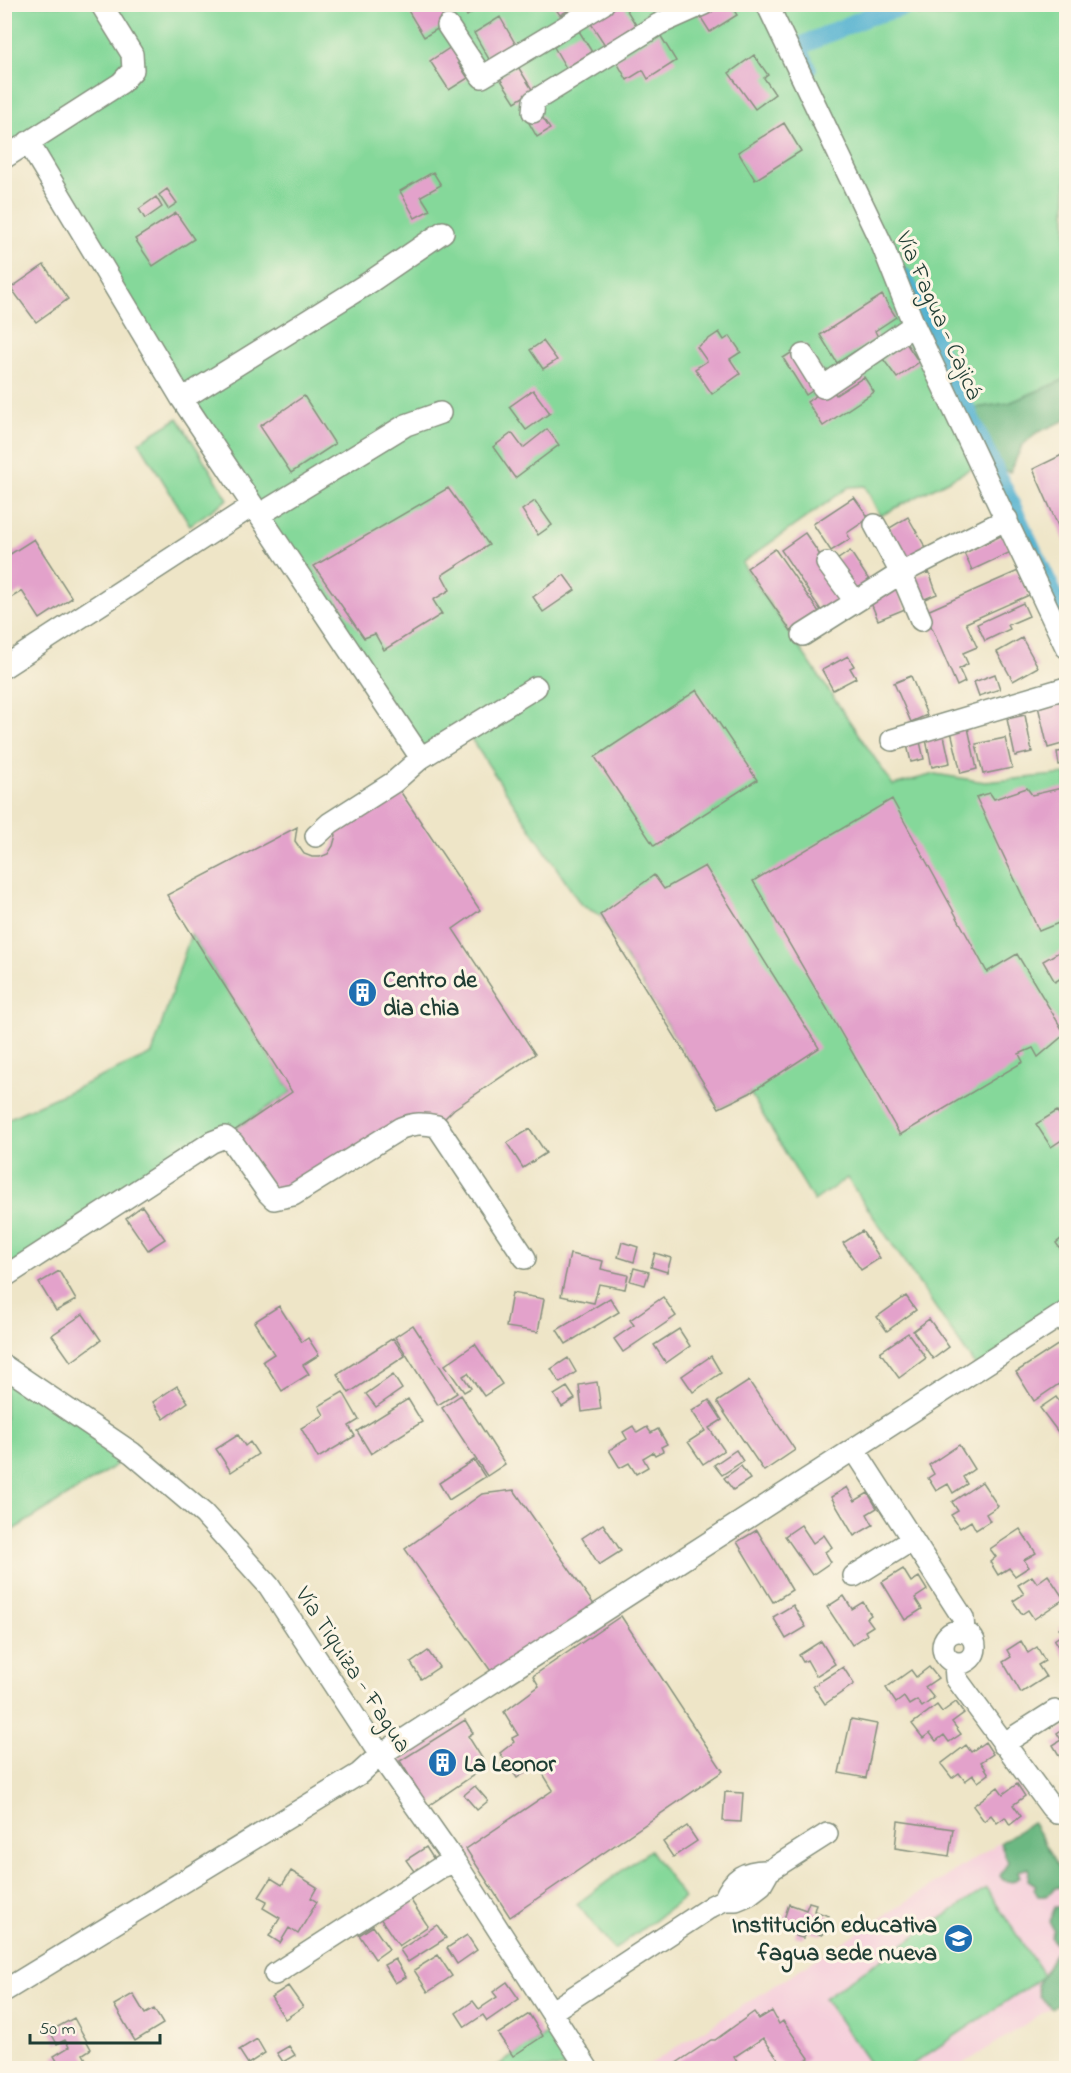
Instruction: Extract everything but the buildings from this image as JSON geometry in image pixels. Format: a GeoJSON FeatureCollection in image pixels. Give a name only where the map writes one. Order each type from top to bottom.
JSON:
{"type":"FeatureCollection","features":[{"type":"Feature","properties":{"kind":"street"},"geometry":{"type":"LineString","coordinates":[[4,158],[121,83],[133,70],[132,54],[101,4]]}},
{"type":"Feature","properties":{"kind":"street"},"geometry":{"type":"LineString","coordinates":[[448,26],[482,76],[603,4]]}},
{"type":"Feature","properties":{"kind":"street"},"geometry":{"type":"LineString","coordinates":[[532,112],[534,101],[555,86],[659,24],[704,4]]}},
{"type":"Feature","properties":{"kind":"street","name":"Vía Fagua - Cajicá"},"geometry":{"type":"LineString","coordinates":[[767,4],[883,247],[914,325],[1066,647]]}},
{"type":"Feature","properties":{"kind":"street"},"geometry":{"type":"LineString","coordinates":[[28,142],[182,399],[421,758]]}},
{"type":"Feature","properties":{"kind":"street"},"geometry":{"type":"LineString","coordinates":[[182,399],[370,282],[443,232]]}},
{"type":"Feature","properties":{"kind":"street"},"geometry":{"type":"LineString","coordinates":[[803,355],[823,387],[914,325]]}},
{"type":"Feature","properties":{"kind":"street"},"geometry":{"type":"LineString","coordinates":[[4,667],[256,510],[406,425],[440,412]]}},
{"type":"Feature","properties":{"kind":"street"},"geometry":{"type":"LineString","coordinates":[[803,635],[901,573],[1007,519]]}},
{"type":"Feature","properties":{"kind":"street"},"geometry":{"type":"LineString","coordinates":[[875,525],[901,573],[921,620]]}},
{"type":"Feature","properties":{"kind":"street"},"geometry":{"type":"LineString","coordinates":[[827,563],[855,601]]}},
{"type":"Feature","properties":{"kind":"street"},"geometry":{"type":"LineString","coordinates":[[316,836],[330,824],[394,782],[421,758],[536,687]]}},
{"type":"Feature","properties":{"kind":"street"},"geometry":{"type":"LineString","coordinates":[[892,740],[1066,688]]}},
{"type":"Feature","properties":{"kind":"street"},"geometry":{"type":"LineString","coordinates":[[4,1276],[212,1142],[225,1137],[233,1143],[274,1199],[293,1195],[401,1128],[423,1123],[437,1126],[525,1258]]}},
{"type":"Feature","properties":{"kind":"street"},"geometry":{"type":"LineString","coordinates":[[4,1991],[359,1774],[380,1755],[1066,1312]]}},
{"type":"Feature","properties":{"kind":"street","name":"Vía Tiquiza - Fagua"},"geometry":{"type":"LineString","coordinates":[[4,1366],[132,1453],[204,1514],[269,1586],[380,1755],[455,1862],[587,2068]]}},
{"type":"Feature","properties":{"kind":"street"},"geometry":{"type":"LineString","coordinates":[[854,1449],[963,1618],[964,1632],[972,1638],[975,1649],[966,1662],[955,1663],[956,1678],[1051,1807],[1057,1813],[1066,1811]]}},
{"type":"Feature","properties":{"kind":"street"},"geometry":{"type":"LineString","coordinates":[[854,1576],[912,1540]]}},
{"type":"Feature","properties":{"kind":"street"},"geometry":{"type":"LineString","coordinates":[[1004,1744],[1055,1711]]}},
{"type":"Feature","properties":{"kind":"street"},"geometry":{"type":"LineString","coordinates":[[551,2012],[724,1900],[736,1900],[748,1895],[761,1885],[769,1871],[827,1834]]}},
{"type":"Feature","properties":{"kind":"street"},"geometry":{"type":"LineString","coordinates":[[275,1974],[441,1867],[455,1862]]}},
{"type":"Feature","properties":{"kind":"shaded area","name":"Institución educativa fagua sede nueva"},"geometry":{"type":"Polygon","coordinates":[[[1032,1822],[1066,1879],[1066,1998],[957,2068],[644,2068],[1032,1822]]]}},
{"type":"Feature","properties":{"kind":"green space"},"geometry":{"type":"Polygon","coordinates":[[[917,4],[919,15],[949,16],[980,5],[1066,5],[1066,379],[1009,403],[955,411],[980,464],[880,516],[865,486],[849,487],[742,563],[893,785],[935,774],[985,782],[1066,774],[1066,1312],[978,1370],[847,1178],[814,1201],[750,1093],[719,1108],[600,915],[581,905],[466,731],[421,758],[29,142],[5,158],[5,5],[917,4]]]}},
{"type":"Feature","properties":{"kind":"green space"},"geometry":{"type":"Polygon","coordinates":[[[917,4],[980,5],[949,16],[919,15],[917,4]]]}},
{"type":"Feature","properties":{"kind":"green space"},"geometry":{"type":"Polygon","coordinates":[[[1066,379],[1066,420],[1036,433],[1022,446],[1010,472],[980,464],[955,411],[1009,403],[1066,379]]]}},
{"type":"Feature","properties":{"kind":"green space"},"geometry":{"type":"Polygon","coordinates":[[[178,418],[228,499],[190,525],[139,442],[178,418]]]}},
{"type":"Feature","properties":{"kind":"green space"},"geometry":{"type":"Polygon","coordinates":[[[191,933],[292,1092],[5,1277],[5,1120],[152,1054],[191,933]]]}},
{"type":"Feature","properties":{"kind":"green space"},"geometry":{"type":"Polygon","coordinates":[[[5,1366],[132,1453],[5,1535],[5,1366]]]}},
{"type":"Feature","properties":{"kind":"green space"},"geometry":{"type":"Polygon","coordinates":[[[1032,1822],[1066,1878],[1064,1886],[1055,1888],[1050,1894],[1043,1896],[1038,1896],[1034,1889],[1036,1885],[1028,1880],[1029,1868],[1018,1871],[1020,1877],[1012,1882],[1003,1880],[1000,1876],[1008,1862],[1000,1843],[1032,1822]]]}},
{"type":"Feature","properties":{"kind":"green space"},"geometry":{"type":"Polygon","coordinates":[[[650,1850],[684,1898],[614,1950],[577,1904],[650,1850]]]}},
{"type":"Feature","properties":{"kind":"green space"},"geometry":{"type":"Polygon","coordinates":[[[986,1888],[1044,1976],[907,2068],[873,2068],[824,1998],[986,1888]]]}},
{"type":"Feature","properties":{"kind":"green space"},"geometry":{"type":"Polygon","coordinates":[[[1055,1907],[1066,1907],[1066,1946],[1054,1943],[1051,1937],[1054,1929],[1049,1922],[1055,1907]]]}},
{"type":"Feature","properties":{"kind":"green space"},"geometry":{"type":"Polygon","coordinates":[[[1059,1950],[1066,1956],[1066,1998],[1051,2008],[1039,1996],[1037,1985],[1052,1957],[1059,1950]]]}},
{"type":"Feature","properties":{"kind":"green space"},"geometry":{"type":"Polygon","coordinates":[[[560,2025],[588,2068],[494,2068],[560,2025]]]}},
{"type":"Feature","properties":{"kind":"waterway"},"geometry":{"type":"LineString","coordinates":[[808,69],[798,47],[867,17],[914,4]]}},
{"type":"Feature","properties":{"kind":"waterway"},"geometry":{"type":"LineString","coordinates":[[904,277],[1066,620]]}},
{"type":"Feature","properties":{"kind":"place","name":"Centro de dia chia"},"geometry":{"type":"Point","coordinates":[362,993]}},
{"type":"Feature","properties":{"kind":"place","name":"La Leonor"},"geometry":{"type":"Point","coordinates":[443,1763]}},
{"type":"Feature","properties":{"kind":"place","name":"Institución educativa fagua sede nueva"},"geometry":{"type":"Point","coordinates":[958,1938]}}]}
